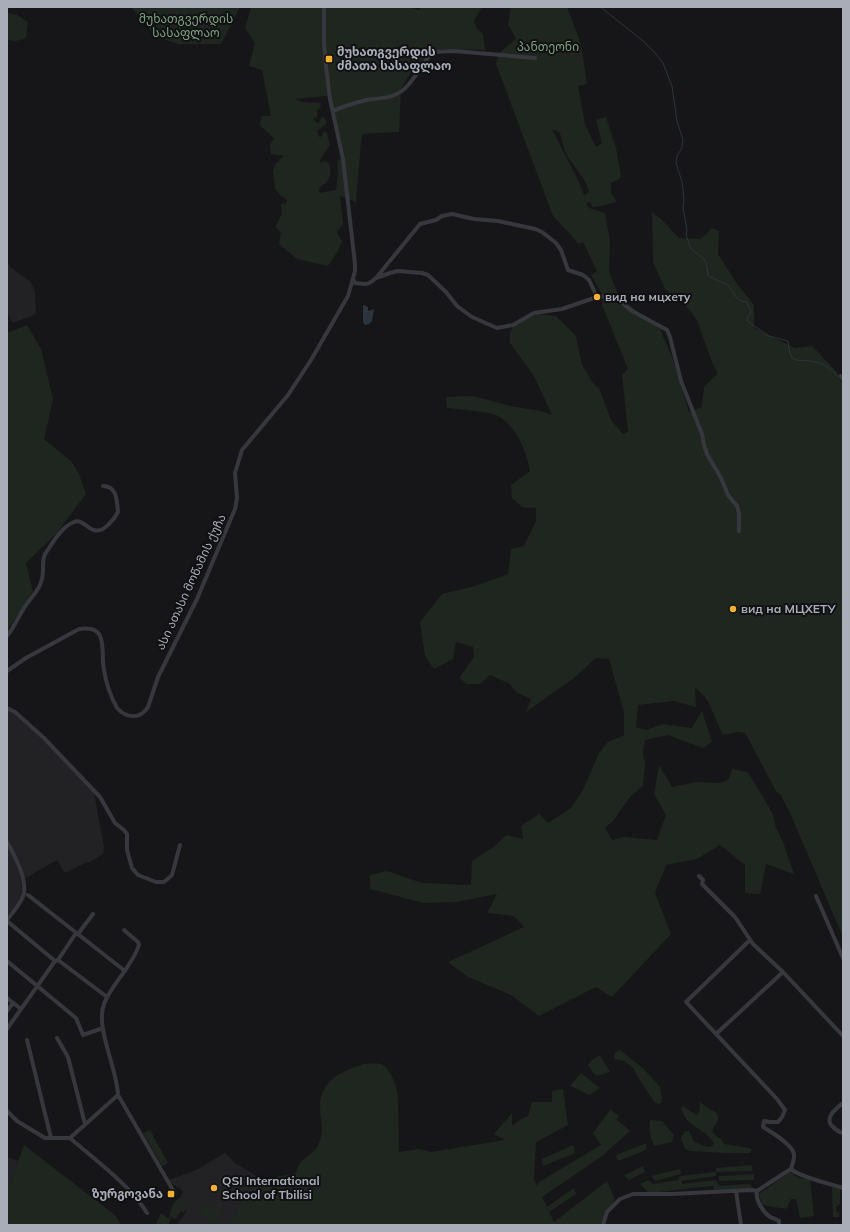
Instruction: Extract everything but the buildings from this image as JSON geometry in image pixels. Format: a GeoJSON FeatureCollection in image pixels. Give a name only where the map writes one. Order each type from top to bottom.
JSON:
{"type":"FeatureCollection","features":[{"type":"Feature","properties":{"kind":"street","name":"ასი ათასი მოწამის ქუჩა"},"geometry":{"type":"LineString","coordinates":[[7,671],[26,658],[79,629],[94,629],[97,631],[102,642],[104,673],[117,708],[126,716],[137,716],[148,708],[158,677],[197,599],[235,509],[238,498],[236,473],[242,450],[288,395],[302,375],[348,296],[355,264],[351,215],[343,159],[333,110],[325,52],[324,7]]}},
{"type":"Feature","properties":{"kind":"street"},"geometry":{"type":"LineString","coordinates":[[333,110],[366,100],[387,98],[400,92],[413,79],[432,52],[454,51],[535,58]]}},
{"type":"Feature","properties":{"kind":"street"},"geometry":{"type":"LineString","coordinates":[[376,278],[420,224],[448,215],[457,214],[474,219],[498,220],[542,232],[556,243],[561,250],[568,270],[584,275],[589,280],[597,297]]}},
{"type":"Feature","properties":{"kind":"street"},"geometry":{"type":"LineString","coordinates":[[353,278],[355,282],[366,285],[376,278],[398,271],[428,275],[446,292],[457,306],[472,317],[497,328],[513,325],[534,313],[562,309],[597,297],[610,296],[615,297],[632,311],[667,330],[681,381],[702,434],[707,454],[721,478],[728,496],[737,506],[739,513],[739,531]]}},
{"type":"Feature","properties":{"kind":"street"},"geometry":{"type":"LineString","coordinates":[[7,636],[15,627],[28,602],[42,582],[44,554],[67,526],[75,521],[78,521],[94,530],[100,531],[109,524],[117,514],[118,512],[114,492],[110,488],[103,486]]}},
{"type":"Feature","properties":{"kind":"street"},"geometry":{"type":"LineString","coordinates":[[7,708],[15,712],[44,738],[100,797],[115,823],[127,834],[127,850],[132,868],[138,875],[156,882],[164,882],[172,875],[180,845]]}},
{"type":"Feature","properties":{"kind":"street"},"geometry":{"type":"LineString","coordinates":[[7,842],[17,861],[22,877],[24,891],[20,902],[7,921],[56,960],[108,997]]}},
{"type":"Feature","properties":{"kind":"street"},"geometry":{"type":"LineString","coordinates":[[699,876],[703,880],[702,884],[735,917],[750,940],[783,972],[843,1036]]}},
{"type":"Feature","properties":{"kind":"street"},"geometry":{"type":"LineString","coordinates":[[28,895],[125,971]]}},
{"type":"Feature","properties":{"kind":"street"},"geometry":{"type":"LineString","coordinates":[[816,896],[843,958]]}},
{"type":"Feature","properties":{"kind":"street"},"geometry":{"type":"LineString","coordinates":[[7,1029],[56,960],[93,914]]}},
{"type":"Feature","properties":{"kind":"street"},"geometry":{"type":"LineString","coordinates":[[124,930],[140,945],[108,997],[103,1008],[102,1017],[104,1028],[117,1081],[118,1095],[174,1192]]}},
{"type":"Feature","properties":{"kind":"street"},"geometry":{"type":"LineString","coordinates":[[603,1225],[607,1212],[620,1199],[632,1195],[757,1191],[791,1169],[795,1155],[793,1150],[785,1142],[763,1127],[764,1121],[778,1122],[785,1110],[778,1100],[686,1002],[750,940]]}},
{"type":"Feature","properties":{"kind":"street"},"geometry":{"type":"LineString","coordinates":[[7,961],[76,1018],[83,1035],[104,1028]]}},
{"type":"Feature","properties":{"kind":"street"},"geometry":{"type":"LineString","coordinates":[[716,1034],[783,972]]}},
{"type":"Feature","properties":{"kind":"street"},"geometry":{"type":"LineString","coordinates":[[7,998],[21,1009]]}},
{"type":"Feature","properties":{"kind":"street"},"geometry":{"type":"LineString","coordinates":[[7,1011],[13,1003]]}},
{"type":"Feature","properties":{"kind":"street"},"geometry":{"type":"LineString","coordinates":[[57,1038],[68,1057],[85,1124]]}},
{"type":"Feature","properties":{"kind":"street"},"geometry":{"type":"LineString","coordinates":[[27,1040],[51,1138]]}},
{"type":"Feature","properties":{"kind":"street"},"geometry":{"type":"LineString","coordinates":[[70,1138],[118,1095]]}},
{"type":"Feature","properties":{"kind":"street"},"geometry":{"type":"LineString","coordinates":[[843,1103],[833,1112],[830,1118],[830,1124],[835,1129],[843,1133]]}},
{"type":"Feature","properties":{"kind":"street"},"geometry":{"type":"LineString","coordinates":[[7,1112],[17,1121],[45,1138],[70,1138],[128,1190],[141,1203],[147,1213]]}},
{"type":"Feature","properties":{"kind":"street"},"geometry":{"type":"LineString","coordinates":[[791,1169],[800,1176],[843,1188]]}},
{"type":"Feature","properties":{"kind":"street"},"geometry":{"type":"LineString","coordinates":[[757,1191],[756,1196],[760,1205],[769,1216],[779,1221],[779,1225]]}},
{"type":"Feature","properties":{"kind":"street"},"geometry":{"type":"LineString","coordinates":[[736,1192],[741,1225]]}},
{"type":"Feature","properties":{"kind":"shaded area"},"geometry":{"type":"Polygon","coordinates":[[[7,262],[11,268],[30,281],[35,291],[36,314],[13,323],[7,313],[7,262]]]}},
{"type":"Feature","properties":{"kind":"shaded area"},"geometry":{"type":"Polygon","coordinates":[[[363,305],[368,307],[368,311],[374,309],[372,321],[365,325],[363,322],[363,305]]]}},
{"type":"Feature","properties":{"kind":"shaded area"},"geometry":{"type":"Polygon","coordinates":[[[7,710],[11,711],[45,741],[94,793],[104,847],[103,854],[90,862],[87,862],[65,873],[57,860],[24,879],[19,861],[7,839],[7,710]]]}},
{"type":"Feature","properties":{"kind":"shaded area"},"geometry":{"type":"Polygon","coordinates":[[[7,846],[20,875],[22,889],[20,900],[7,916],[7,846]]]}},
{"type":"Feature","properties":{"kind":"shaded area","name":"QSI International School of Tbilisi"},"geometry":{"type":"Polygon","coordinates":[[[225,1153],[235,1163],[255,1175],[229,1225],[177,1225],[187,1210],[180,1198],[183,1192],[182,1190],[169,1180],[196,1170],[225,1153]]]}},
{"type":"Feature","properties":{"kind":"shaded area"},"geometry":{"type":"Polygon","coordinates":[[[7,1157],[19,1161],[11,1183],[7,1183],[7,1157]]]}},
{"type":"Feature","properties":{"kind":"green space","name":"მუხათგვერდის სასაფლაო"},"geometry":{"type":"Polygon","coordinates":[[[131,7],[240,7],[221,44],[178,44],[156,37],[131,7]]]}},
{"type":"Feature","properties":{"kind":"green space","name":"მუხათგვერდის სასაფლაო"},"geometry":{"type":"Polygon","coordinates":[[[251,7],[407,7],[419,10],[422,7],[482,7],[474,21],[477,29],[483,34],[485,50],[441,49],[409,75],[401,89],[399,132],[363,134],[356,202],[340,196],[343,224],[337,232],[342,241],[338,251],[328,266],[297,259],[279,244],[281,233],[275,227],[282,214],[281,204],[286,203],[287,200],[275,189],[273,171],[275,165],[284,155],[271,154],[270,145],[274,138],[259,125],[262,116],[271,116],[262,70],[249,66],[255,43],[245,28],[251,7]],[[327,96],[295,99],[302,102],[321,103],[320,108],[317,110],[317,117],[313,119],[318,124],[322,116],[326,120],[326,124],[317,131],[320,138],[324,131],[327,133],[330,145],[319,163],[326,161],[330,165],[330,172],[328,180],[320,187],[319,193],[336,190],[338,173],[337,161],[345,156],[327,96]]]}},
{"type":"Feature","properties":{"kind":"green space","name":"პანთეონი"},"geometry":{"type":"Polygon","coordinates":[[[511,7],[567,7],[581,44],[587,84],[578,86],[585,125],[596,147],[602,143],[596,120],[606,117],[616,148],[621,175],[619,179],[611,183],[611,193],[617,202],[592,207],[591,202],[586,203],[589,208],[605,213],[610,241],[609,272],[619,297],[660,329],[672,357],[689,412],[702,407],[704,387],[718,373],[713,365],[697,320],[682,301],[665,289],[653,262],[652,212],[661,219],[679,238],[701,239],[712,228],[719,231],[718,254],[737,284],[754,305],[754,328],[795,348],[812,346],[836,371],[843,385],[843,937],[790,813],[781,795],[776,791],[745,733],[738,732],[723,735],[708,701],[695,687],[696,707],[674,701],[638,705],[636,727],[646,730],[663,724],[692,728],[702,711],[712,742],[703,748],[668,735],[645,740],[643,752],[645,765],[643,786],[630,797],[613,821],[605,828],[612,840],[624,837],[657,840],[666,815],[654,794],[659,765],[672,787],[697,782],[720,783],[729,779],[732,769],[748,772],[773,814],[776,828],[783,842],[794,874],[766,864],[760,894],[745,893],[745,865],[720,845],[697,859],[666,865],[655,893],[671,934],[612,997],[596,987],[539,1016],[511,995],[468,977],[448,962],[524,927],[514,916],[487,913],[497,894],[456,902],[424,903],[370,889],[370,875],[387,871],[422,883],[471,885],[472,861],[495,846],[506,835],[523,839],[521,826],[539,814],[548,823],[571,808],[583,790],[599,753],[608,742],[624,735],[624,712],[609,659],[596,658],[574,678],[526,712],[531,699],[516,692],[510,684],[490,675],[480,684],[467,684],[459,678],[474,657],[473,647],[456,642],[453,659],[434,669],[425,656],[420,622],[442,594],[475,586],[508,574],[511,549],[524,546],[536,521],[536,508],[522,507],[512,498],[511,485],[530,471],[523,447],[509,425],[496,415],[447,408],[446,397],[474,396],[510,406],[541,411],[552,415],[534,376],[510,343],[510,333],[513,327],[536,314],[556,316],[576,336],[582,365],[593,383],[599,388],[611,420],[623,434],[628,432],[622,375],[628,369],[602,305],[603,296],[591,275],[597,271],[583,242],[578,244],[553,216],[496,64],[499,53],[516,39],[508,24],[511,7]],[[552,129],[584,195],[589,192],[588,187],[566,154],[560,133],[552,129]]]}},
{"type":"Feature","properties":{"kind":"green space"},"geometry":{"type":"Polygon","coordinates":[[[7,13],[17,15],[28,22],[26,38],[14,41],[7,39],[7,13]]]}},
{"type":"Feature","properties":{"kind":"green space"},"geometry":{"type":"Polygon","coordinates":[[[27,325],[41,349],[53,399],[44,439],[72,462],[79,474],[86,494],[56,534],[26,563],[33,591],[7,631],[7,333],[27,325]]]}},
{"type":"Feature","properties":{"kind":"green space"},"geometry":{"type":"Polygon","coordinates":[[[620,1050],[644,1069],[660,1087],[662,1099],[661,1103],[658,1104],[654,1102],[633,1068],[624,1061],[614,1059],[615,1053],[620,1050]]]}},
{"type":"Feature","properties":{"kind":"green space"},"geometry":{"type":"Polygon","coordinates":[[[600,1055],[610,1072],[596,1076],[588,1065],[592,1060],[600,1055]]]}},
{"type":"Feature","properties":{"kind":"green space"},"geometry":{"type":"Polygon","coordinates":[[[364,1064],[378,1064],[384,1066],[395,1082],[398,1096],[399,1152],[419,1149],[431,1152],[505,1140],[494,1134],[512,1113],[512,1126],[528,1116],[532,1102],[552,1102],[552,1091],[563,1089],[568,1125],[536,1142],[534,1179],[537,1186],[539,1182],[601,1145],[593,1133],[610,1110],[619,1115],[617,1120],[630,1131],[601,1157],[542,1197],[547,1207],[574,1188],[576,1194],[549,1212],[554,1222],[607,1181],[615,1200],[601,1225],[229,1225],[255,1175],[262,1180],[296,1173],[300,1163],[315,1150],[320,1141],[322,1128],[320,1106],[321,1096],[325,1088],[330,1081],[345,1071],[364,1064]]]}},
{"type":"Feature","properties":{"kind":"green space"},"geometry":{"type":"Polygon","coordinates":[[[581,1073],[600,1088],[589,1095],[570,1086],[581,1073]]]}},
{"type":"Feature","properties":{"kind":"green space"},"geometry":{"type":"Polygon","coordinates":[[[700,1102],[716,1112],[718,1119],[712,1130],[724,1144],[750,1148],[752,1151],[749,1153],[725,1153],[690,1151],[685,1149],[681,1138],[685,1131],[689,1131],[694,1142],[708,1147],[712,1146],[714,1143],[710,1138],[691,1124],[683,1115],[681,1108],[683,1106],[696,1115],[699,1113],[700,1102]]]}},
{"type":"Feature","properties":{"kind":"green space"},"geometry":{"type":"Polygon","coordinates":[[[650,1120],[662,1121],[674,1135],[672,1142],[655,1146],[650,1134],[650,1120]]]}},
{"type":"Feature","properties":{"kind":"green space"},"geometry":{"type":"Polygon","coordinates":[[[150,1130],[168,1163],[162,1166],[143,1133],[150,1130]]]}},
{"type":"Feature","properties":{"kind":"green space"},"geometry":{"type":"Polygon","coordinates":[[[647,1143],[646,1150],[618,1161],[616,1155],[647,1143]]]}},
{"type":"Feature","properties":{"kind":"green space"},"geometry":{"type":"Polygon","coordinates":[[[24,1145],[116,1216],[121,1225],[7,1225],[7,1183],[11,1183],[24,1145]]]}},
{"type":"Feature","properties":{"kind":"green space"},"geometry":{"type":"Polygon","coordinates":[[[573,1145],[575,1153],[543,1166],[542,1159],[573,1145]]]}},
{"type":"Feature","properties":{"kind":"green space"},"geometry":{"type":"Polygon","coordinates":[[[752,1165],[752,1171],[716,1172],[716,1168],[752,1165]]]}},
{"type":"Feature","properties":{"kind":"green space"},"geometry":{"type":"Polygon","coordinates":[[[643,1166],[645,1172],[629,1180],[624,1175],[643,1166]]]}},
{"type":"Feature","properties":{"kind":"green space"},"geometry":{"type":"Polygon","coordinates":[[[680,1169],[681,1174],[655,1181],[651,1176],[680,1169]]]}},
{"type":"Feature","properties":{"kind":"green space"},"geometry":{"type":"Polygon","coordinates":[[[716,1172],[716,1176],[682,1181],[682,1184],[716,1180],[720,1186],[750,1184],[753,1189],[714,1190],[713,1186],[649,1193],[640,1184],[649,1180],[653,1184],[678,1180],[680,1176],[716,1172]]]}},
{"type":"Feature","properties":{"kind":"green space"},"geometry":{"type":"Polygon","coordinates":[[[790,1172],[799,1178],[810,1179],[814,1216],[800,1218],[796,1199],[791,1199],[786,1209],[762,1205],[759,1194],[790,1172]]]}},
{"type":"Feature","properties":{"kind":"green space"},"geometry":{"type":"Polygon","coordinates":[[[754,1174],[754,1180],[719,1181],[719,1176],[754,1174]]]}},
{"type":"Feature","properties":{"kind":"green space"},"geometry":{"type":"Polygon","coordinates":[[[832,1187],[840,1189],[840,1204],[836,1207],[836,1211],[839,1212],[839,1217],[833,1217],[832,1187]]]}},
{"type":"Feature","properties":{"kind":"green space"},"geometry":{"type":"Polygon","coordinates":[[[180,1198],[187,1209],[183,1213],[181,1211],[175,1220],[171,1217],[169,1225],[158,1225],[156,1223],[161,1213],[169,1219],[173,1204],[180,1198]]]}},
{"type":"Feature","properties":{"kind":"green space"},"geometry":{"type":"Polygon","coordinates":[[[206,1201],[223,1211],[216,1223],[199,1213],[206,1201]]]}},
{"type":"Feature","properties":{"kind":"waterway"},"geometry":{"type":"LineString","coordinates":[[601,7],[643,41],[663,63],[672,86],[677,121],[683,140],[682,148],[677,156],[676,163],[682,182],[684,199],[683,208],[687,230],[686,235],[691,249],[704,259],[707,266],[708,276],[728,285],[736,297],[741,301],[747,302],[751,312],[747,318],[747,321],[769,336],[788,341],[789,350],[794,359],[822,364],[840,377]]}},
{"type":"Feature","properties":{"kind":"place","name":"მუხათგვერდის ძმათა სასაფლაო"},"geometry":{"type":"Point","coordinates":[329,59]}},
{"type":"Feature","properties":{"kind":"place","name":"вид на мцхету"},"geometry":{"type":"Point","coordinates":[597,297]}},
{"type":"Feature","properties":{"kind":"place","name":"вид на МЦХЕТУ"},"geometry":{"type":"Point","coordinates":[733,609]}},
{"type":"Feature","properties":{"kind":"place","name":"QSI International School of Tbilisi"},"geometry":{"type":"Point","coordinates":[214,1188]}},
{"type":"Feature","properties":{"kind":"place","name":"ზურგოვანა"},"geometry":{"type":"Point","coordinates":[171,1194]}}]}
